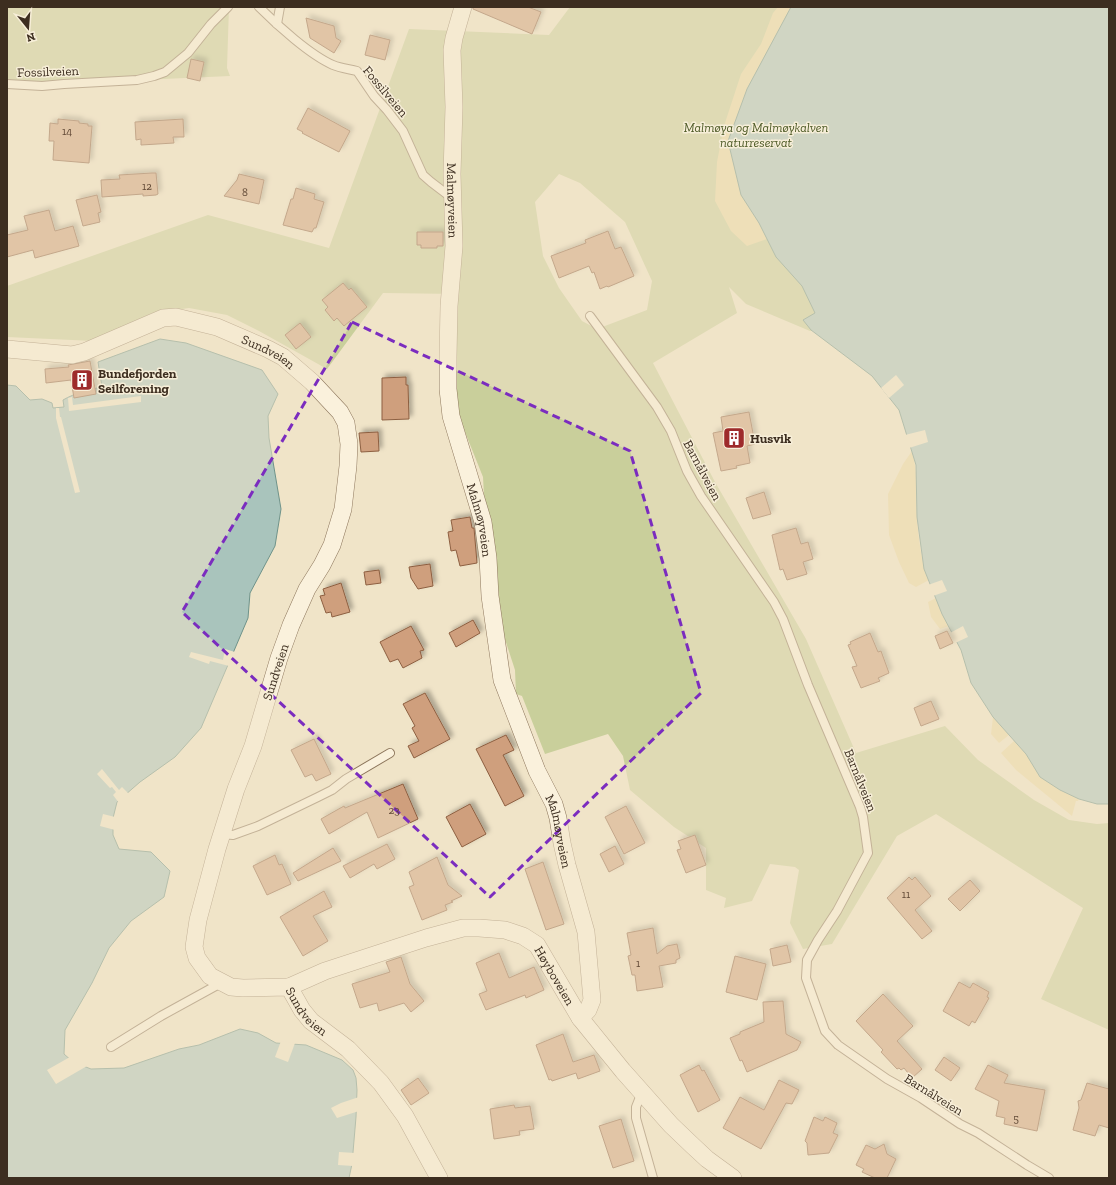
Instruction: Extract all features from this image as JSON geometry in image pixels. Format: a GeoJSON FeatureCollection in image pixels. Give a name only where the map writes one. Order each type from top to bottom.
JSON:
{"type":"FeatureCollection","features":[{"type":"Feature","properties":{"kind":"street","name":"Malmøyveien"},"geometry":{"type":"LineString","coordinates":[[463,7],[452,50],[454,107],[454,246],[449,306],[448,358],[448,389],[451,416],[483,522],[488,558],[490,596],[502,680],[537,771],[554,804],[567,865],[586,932],[592,1000],[588,1010],[580,1018]]}},
{"type":"Feature","properties":{"kind":"street","name":"Sundveien"},"geometry":{"type":"LineString","coordinates":[[7,349],[72,355],[84,352],[163,318],[176,317],[217,327],[283,357],[312,382],[340,412],[346,423],[349,444],[343,510],[332,545],[307,589],[290,625],[253,746],[236,789],[217,849],[198,920],[194,947],[197,958],[210,976],[221,983],[231,987],[243,988],[289,987],[302,1010],[311,1021],[348,1049],[381,1083],[405,1116],[439,1178]]}},
{"type":"Feature","properties":{"kind":"street","name":"Høyboveien"},"geometry":{"type":"LineString","coordinates":[[289,987],[325,971],[426,938],[463,928],[498,930],[523,936],[537,945],[580,1018],[642,1092],[693,1146],[707,1159],[733,1178]]}},
{"type":"Feature","properties":{"kind":"lane","name":"Fossilveien"},"geometry":{"type":"LineString","coordinates":[[7,84],[42,86],[136,80],[154,76],[165,72],[188,53],[211,24],[228,7]]}},
{"type":"Feature","properties":{"kind":"lane","name":"Fossilveien"},"geometry":{"type":"LineString","coordinates":[[259,7],[277,24],[319,57],[334,65],[357,71],[374,96],[403,131],[423,175],[453,198]]}},
{"type":"Feature","properties":{"kind":"lane"},"geometry":{"type":"LineString","coordinates":[[277,24],[280,7]]}},
{"type":"Feature","properties":{"kind":"lane","name":"Barnålveien"},"geometry":{"type":"LineString","coordinates":[[590,316],[657,407],[671,431],[687,470],[701,496],[774,602],[783,619],[808,685],[864,817],[868,853],[837,911],[811,952],[806,967],[806,978],[825,1031],[838,1045],[887,1079],[921,1098],[960,1124],[978,1133],[1027,1166],[1049,1178]]}},
{"type":"Feature","properties":{"kind":"lane"},"geometry":{"type":"LineString","coordinates":[[222,834],[233,836],[318,798],[332,790],[346,779],[390,753]]}},
{"type":"Feature","properties":{"kind":"lane"},"geometry":{"type":"LineString","coordinates":[[111,1047],[173,1009],[221,983]]}},
{"type":"Feature","properties":{"kind":"lane"},"geometry":{"type":"LineString","coordinates":[[642,1092],[636,1107],[636,1118],[653,1178]]}},
{"type":"Feature","properties":{"kind":"highlighted area"},"geometry":{"type":"Polygon","coordinates":[[[352,322],[630,451],[701,693],[490,897],[182,612],[352,322]]]}},
{"type":"Feature","properties":{"kind":"green space"},"geometry":{"type":"Polygon","coordinates":[[[7,7],[229,7],[227,68],[230,76],[7,86],[7,7]]]}},
{"type":"Feature","properties":{"kind":"green space","name":"Malmøya og Malmøykalven naturreservat"},"geometry":{"type":"Polygon","coordinates":[[[570,7],[1109,7],[814,331],[810,331],[746,304],[729,287],[737,313],[653,363],[715,482],[806,639],[856,753],[945,726],[978,760],[1034,800],[1069,820],[1097,824],[1109,823],[1109,1030],[1041,999],[1083,908],[936,814],[897,836],[832,944],[803,949],[790,923],[799,870],[795,867],[770,864],[752,901],[724,908],[726,898],[706,890],[706,848],[674,827],[630,790],[623,756],[608,734],[545,754],[522,696],[516,694],[515,670],[501,627],[494,542],[484,495],[483,477],[459,417],[456,383],[455,335],[458,294],[383,293],[327,369],[227,315],[189,308],[152,313],[94,341],[7,337],[7,286],[208,215],[329,248],[409,29],[549,35],[570,7]],[[559,174],[535,202],[543,256],[559,288],[582,321],[597,329],[647,310],[652,281],[625,222],[580,183],[559,174]]]}},
{"type":"Feature","properties":{"kind":"sand"},"geometry":{"type":"Polygon","coordinates":[[[778,7],[791,7],[747,89],[759,223],[767,239],[747,246],[731,231],[715,201],[717,162],[724,126],[741,74],[761,44],[773,13],[778,7]]]}},
{"type":"Feature","properties":{"kind":"sand"},"geometry":{"type":"Polygon","coordinates":[[[912,451],[916,475],[919,540],[926,573],[929,580],[916,587],[909,583],[889,535],[888,494],[903,464],[912,451]]]}},
{"type":"Feature","properties":{"kind":"sand"},"geometry":{"type":"Polygon","coordinates":[[[936,598],[949,626],[940,629],[931,617],[928,602],[936,598]]]}},
{"type":"Feature","properties":{"kind":"sand"},"geometry":{"type":"Polygon","coordinates":[[[993,717],[1009,735],[999,743],[991,734],[993,717]]]}},
{"type":"Feature","properties":{"kind":"sand"},"geometry":{"type":"Polygon","coordinates":[[[1014,741],[1026,754],[1040,777],[1060,790],[1079,799],[1076,801],[1072,816],[1016,770],[1001,753],[1014,741]]]}},
{"type":"Feature","properties":{"kind":"water"},"geometry":{"type":"Polygon","coordinates":[[[791,7],[1109,7],[1109,804],[1097,804],[1079,799],[1060,790],[1040,777],[1026,754],[993,717],[971,683],[961,650],[942,614],[924,569],[917,517],[916,465],[899,410],[872,376],[811,330],[803,320],[815,313],[802,286],[776,257],[759,223],[741,195],[728,141],[747,89],[791,7]]]}},
{"type":"Feature","properties":{"kind":"water"},"geometry":{"type":"Polygon","coordinates":[[[160,339],[186,343],[262,370],[278,394],[268,416],[269,438],[281,509],[275,546],[250,593],[248,618],[201,728],[175,757],[140,782],[117,802],[113,818],[113,835],[119,849],[151,852],[170,871],[164,897],[131,921],[109,948],[92,983],[65,1030],[64,1054],[73,1062],[91,1069],[124,1068],[179,1049],[199,1045],[240,1029],[258,1033],[276,1043],[306,1045],[342,1060],[353,1070],[356,1078],[357,1090],[352,1164],[349,1178],[7,1178],[7,385],[16,386],[30,400],[42,399],[52,403],[53,408],[64,407],[63,400],[82,392],[102,387],[98,362],[160,339]]]}},
{"type":"Feature","properties":{"kind":"pier"},"geometry":{"type":"Polygon","coordinates":[[[896,375],[904,385],[889,398],[881,388],[896,375]]]}},
{"type":"Feature","properties":{"kind":"pier"},"geometry":{"type":"Polygon","coordinates":[[[141,396],[141,402],[69,411],[68,398],[72,397],[73,405],[141,396]]]}},
{"type":"Feature","properties":{"kind":"pier"},"geometry":{"type":"Polygon","coordinates":[[[56,408],[59,408],[60,417],[80,492],[75,493],[56,418],[56,408]]]}},
{"type":"Feature","properties":{"kind":"pier"},"geometry":{"type":"Polygon","coordinates":[[[925,430],[928,442],[909,448],[905,435],[925,430]]]}},
{"type":"Feature","properties":{"kind":"pier"},"geometry":{"type":"Polygon","coordinates":[[[942,580],[947,591],[933,596],[928,585],[942,580]]]}},
{"type":"Feature","properties":{"kind":"pier"},"geometry":{"type":"Polygon","coordinates":[[[963,626],[968,637],[955,643],[950,633],[963,626]]]}},
{"type":"Feature","properties":{"kind":"pier"},"geometry":{"type":"Polygon","coordinates":[[[225,649],[235,652],[229,666],[210,661],[209,664],[189,657],[191,652],[223,660],[225,649]]]}},
{"type":"Feature","properties":{"kind":"pier"},"geometry":{"type":"Polygon","coordinates":[[[102,769],[119,790],[122,787],[129,794],[119,803],[113,795],[116,792],[112,787],[110,788],[97,774],[102,769]]]}},
{"type":"Feature","properties":{"kind":"pier"},"geometry":{"type":"Polygon","coordinates":[[[103,814],[115,817],[115,830],[100,826],[103,814]]]}},
{"type":"Feature","properties":{"kind":"pier"},"geometry":{"type":"Polygon","coordinates":[[[281,1041],[295,1043],[288,1062],[275,1057],[281,1041]]]}},
{"type":"Feature","properties":{"kind":"pier"},"geometry":{"type":"Polygon","coordinates":[[[70,1057],[74,1061],[87,1066],[56,1084],[47,1070],[70,1057]]]}},
{"type":"Feature","properties":{"kind":"pier"},"geometry":{"type":"Polygon","coordinates":[[[359,1097],[359,1111],[337,1118],[331,1108],[359,1097]]]}},
{"type":"Feature","properties":{"kind":"pier"},"geometry":{"type":"Polygon","coordinates":[[[339,1152],[355,1153],[353,1166],[338,1165],[339,1152]]]}},
{"type":"Feature","properties":{"kind":"building"},"geometry":{"type":"Polygon","coordinates":[[[473,7],[528,7],[541,12],[532,34],[473,9],[473,7]]]}},
{"type":"Feature","properties":{"kind":"building"},"geometry":{"type":"Polygon","coordinates":[[[306,18],[334,26],[336,38],[341,41],[334,53],[310,38],[306,18]]]}},
{"type":"Feature","properties":{"kind":"building"},"geometry":{"type":"Polygon","coordinates":[[[370,35],[390,40],[385,60],[365,55],[370,35]]]}},
{"type":"Feature","properties":{"kind":"building"},"geometry":{"type":"Polygon","coordinates":[[[191,59],[204,62],[200,81],[187,78],[191,59]]]}},
{"type":"Feature","properties":{"kind":"building"},"geometry":{"type":"Polygon","coordinates":[[[308,108],[350,131],[339,152],[297,129],[308,108]]]}},
{"type":"Feature","properties":{"kind":"building"},"geometry":{"type":"Polygon","coordinates":[[[58,119],[79,121],[79,123],[92,126],[89,163],[53,160],[54,141],[49,141],[50,123],[58,124],[58,119]]]}},
{"type":"Feature","properties":{"kind":"building"},"geometry":{"type":"Polygon","coordinates":[[[183,119],[184,137],[173,137],[174,143],[141,145],[141,139],[136,140],[135,122],[183,119]]]}},
{"type":"Feature","properties":{"kind":"building"},"geometry":{"type":"Polygon","coordinates":[[[156,173],[158,194],[156,195],[143,196],[143,194],[102,197],[101,180],[120,179],[119,175],[156,173]]]}},
{"type":"Feature","properties":{"kind":"building"},"geometry":{"type":"Polygon","coordinates":[[[239,174],[264,180],[259,204],[224,196],[237,180],[239,174]]]}},
{"type":"Feature","properties":{"kind":"building"},"geometry":{"type":"Polygon","coordinates":[[[296,188],[315,194],[314,199],[324,202],[316,228],[314,228],[312,232],[283,225],[296,188]]]}},
{"type":"Feature","properties":{"kind":"building"},"geometry":{"type":"Polygon","coordinates":[[[97,195],[101,212],[98,213],[100,222],[83,226],[76,200],[97,195]]]}},
{"type":"Feature","properties":{"kind":"building"},"geometry":{"type":"Polygon","coordinates":[[[49,210],[55,231],[73,226],[79,246],[35,258],[33,250],[7,257],[7,235],[28,230],[24,216],[49,210]]]}},
{"type":"Feature","properties":{"kind":"building"},"geometry":{"type":"Polygon","coordinates":[[[608,231],[615,249],[621,247],[634,276],[600,289],[594,272],[592,273],[589,266],[559,278],[551,256],[586,243],[585,240],[608,231]]]}},
{"type":"Feature","properties":{"kind":"building"},"geometry":{"type":"Polygon","coordinates":[[[417,232],[443,232],[443,246],[437,246],[437,248],[421,248],[421,245],[417,245],[417,232]]]}},
{"type":"Feature","properties":{"kind":"building"},"geometry":{"type":"Polygon","coordinates":[[[343,283],[349,290],[351,288],[367,307],[344,326],[337,318],[334,321],[325,310],[328,307],[322,300],[343,283]]]}},
{"type":"Feature","properties":{"kind":"building"},"geometry":{"type":"Polygon","coordinates":[[[300,323],[311,337],[296,349],[285,335],[300,323]]]}},
{"type":"Feature","properties":{"kind":"building","name":"Bundefjorden Seilforening"},"geometry":{"type":"Polygon","coordinates":[[[90,361],[96,394],[74,398],[71,380],[46,383],[45,369],[69,367],[68,365],[90,361]]]}},
{"type":"Feature","properties":{"kind":"building"},"geometry":{"type":"Polygon","coordinates":[[[406,377],[406,385],[408,385],[409,419],[382,420],[382,378],[406,377]]]}},
{"type":"Feature","properties":{"kind":"building","name":"Husvik"},"geometry":{"type":"Polygon","coordinates":[[[749,412],[755,444],[747,446],[750,463],[736,466],[737,468],[721,471],[713,433],[723,431],[721,417],[749,412]]]}},
{"type":"Feature","properties":{"kind":"building"},"geometry":{"type":"Polygon","coordinates":[[[378,432],[379,451],[361,452],[359,433],[378,432]]]}},
{"type":"Feature","properties":{"kind":"building"},"geometry":{"type":"Polygon","coordinates":[[[764,492],[771,514],[753,519],[746,498],[764,492]]]}},
{"type":"Feature","properties":{"kind":"building"},"geometry":{"type":"Polygon","coordinates":[[[470,517],[472,528],[474,528],[477,563],[460,566],[456,550],[451,551],[448,532],[453,531],[451,520],[470,517]]]}},
{"type":"Feature","properties":{"kind":"building"},"geometry":{"type":"Polygon","coordinates":[[[796,528],[801,544],[808,542],[813,559],[803,562],[807,574],[787,580],[783,569],[780,570],[772,535],[796,528]]]}},
{"type":"Feature","properties":{"kind":"building"},"geometry":{"type":"Polygon","coordinates":[[[430,564],[433,586],[418,589],[411,578],[409,567],[430,564]]]}},
{"type":"Feature","properties":{"kind":"building"},"geometry":{"type":"Polygon","coordinates":[[[379,570],[381,583],[366,585],[364,572],[379,570]]]}},
{"type":"Feature","properties":{"kind":"building"},"geometry":{"type":"Polygon","coordinates":[[[341,583],[350,612],[332,617],[331,612],[326,613],[320,596],[325,595],[323,589],[341,583]]]}},
{"type":"Feature","properties":{"kind":"building"},"geometry":{"type":"Polygon","coordinates":[[[473,620],[480,633],[456,647],[449,633],[473,620]]]}},
{"type":"Feature","properties":{"kind":"building"},"geometry":{"type":"Polygon","coordinates":[[[411,626],[424,650],[420,651],[422,658],[403,668],[398,659],[390,662],[380,642],[411,626]]]}},
{"type":"Feature","properties":{"kind":"building"},"geometry":{"type":"Polygon","coordinates":[[[947,631],[953,643],[940,649],[935,636],[947,631]]]}},
{"type":"Feature","properties":{"kind":"building"},"geometry":{"type":"Polygon","coordinates":[[[870,633],[878,652],[881,651],[889,673],[878,678],[880,681],[861,688],[852,667],[857,666],[848,645],[851,644],[850,642],[870,633]]]}},
{"type":"Feature","properties":{"kind":"building"},"geometry":{"type":"Polygon","coordinates":[[[425,693],[450,739],[414,758],[408,746],[419,741],[412,728],[415,726],[403,704],[425,693]]]}},
{"type":"Feature","properties":{"kind":"building"},"geometry":{"type":"Polygon","coordinates":[[[931,701],[939,719],[921,726],[914,708],[931,701]]]}},
{"type":"Feature","properties":{"kind":"building"},"geometry":{"type":"Polygon","coordinates":[[[506,735],[514,750],[503,755],[524,796],[505,806],[476,749],[506,735]]]}},
{"type":"Feature","properties":{"kind":"building"},"geometry":{"type":"Polygon","coordinates":[[[314,739],[331,774],[316,781],[312,774],[305,777],[291,750],[314,739]]]}},
{"type":"Feature","properties":{"kind":"building"},"geometry":{"type":"Polygon","coordinates":[[[403,784],[418,819],[378,838],[367,812],[329,834],[321,819],[344,806],[345,808],[403,784]]]}},
{"type":"Feature","properties":{"kind":"building"},"geometry":{"type":"Polygon","coordinates":[[[470,804],[486,834],[462,847],[446,817],[470,804]]]}},
{"type":"Feature","properties":{"kind":"building"},"geometry":{"type":"Polygon","coordinates":[[[626,806],[645,843],[624,854],[605,817],[626,806]]]}},
{"type":"Feature","properties":{"kind":"building"},"geometry":{"type":"Polygon","coordinates":[[[695,835],[706,865],[686,873],[677,850],[681,849],[678,841],[695,835]]]}},
{"type":"Feature","properties":{"kind":"building"},"geometry":{"type":"Polygon","coordinates":[[[387,844],[395,859],[377,869],[374,864],[350,878],[343,866],[387,844]]]}},
{"type":"Feature","properties":{"kind":"building"},"geometry":{"type":"Polygon","coordinates":[[[615,846],[624,864],[609,872],[600,854],[615,846]]]}},
{"type":"Feature","properties":{"kind":"building"},"geometry":{"type":"Polygon","coordinates":[[[333,848],[341,861],[298,881],[293,873],[333,848]]]}},
{"type":"Feature","properties":{"kind":"building"},"geometry":{"type":"Polygon","coordinates":[[[275,855],[279,865],[282,864],[291,884],[267,895],[253,866],[275,855]]]}},
{"type":"Feature","properties":{"kind":"building"},"geometry":{"type":"Polygon","coordinates":[[[437,857],[448,885],[462,896],[445,905],[447,910],[422,920],[409,887],[414,885],[409,872],[437,857]]]}},
{"type":"Feature","properties":{"kind":"building"},"geometry":{"type":"Polygon","coordinates":[[[543,862],[564,924],[546,930],[525,869],[543,862]]]}},
{"type":"Feature","properties":{"kind":"building"},"geometry":{"type":"Polygon","coordinates":[[[909,877],[912,880],[915,877],[931,896],[915,910],[932,931],[922,939],[887,898],[909,877]]]}},
{"type":"Feature","properties":{"kind":"building"},"geometry":{"type":"Polygon","coordinates":[[[970,880],[980,891],[960,911],[948,899],[970,880]]]}},
{"type":"Feature","properties":{"kind":"building"},"geometry":{"type":"Polygon","coordinates":[[[324,891],[332,907],[313,916],[328,941],[303,956],[280,917],[324,891]]]}},
{"type":"Feature","properties":{"kind":"building"},"geometry":{"type":"Polygon","coordinates":[[[653,928],[657,954],[667,946],[677,944],[680,958],[676,960],[676,963],[659,966],[663,987],[637,991],[635,975],[632,975],[628,956],[631,955],[627,933],[653,928]]]}},
{"type":"Feature","properties":{"kind":"building"},"geometry":{"type":"Polygon","coordinates":[[[787,945],[791,962],[773,966],[770,949],[787,945]]]}},
{"type":"Feature","properties":{"kind":"building"},"geometry":{"type":"Polygon","coordinates":[[[499,953],[509,978],[534,967],[544,990],[526,998],[525,995],[486,1010],[479,994],[487,991],[476,963],[499,953]]]}},
{"type":"Feature","properties":{"kind":"building"},"geometry":{"type":"Polygon","coordinates":[[[735,956],[766,964],[757,1000],[726,992],[735,956]]]}},
{"type":"Feature","properties":{"kind":"building"},"geometry":{"type":"Polygon","coordinates":[[[401,957],[410,984],[424,1001],[411,1012],[404,1003],[379,1011],[377,1003],[360,1008],[352,984],[390,972],[386,962],[401,957]]]}},
{"type":"Feature","properties":{"kind":"building"},"geometry":{"type":"Polygon","coordinates":[[[959,982],[970,988],[973,983],[989,992],[987,997],[989,998],[975,1023],[972,1021],[969,1026],[943,1011],[959,982]]]}},
{"type":"Feature","properties":{"kind":"building"},"geometry":{"type":"Polygon","coordinates":[[[883,994],[913,1026],[897,1041],[922,1069],[912,1078],[904,1068],[901,1070],[899,1068],[897,1069],[881,1052],[883,1050],[856,1021],[883,994]]]}},
{"type":"Feature","properties":{"kind":"building"},"geometry":{"type":"Polygon","coordinates":[[[783,1001],[786,1034],[801,1042],[797,1050],[747,1072],[742,1060],[740,1061],[730,1038],[764,1022],[763,1002],[783,1001]]]}},
{"type":"Feature","properties":{"kind":"building"},"geometry":{"type":"Polygon","coordinates":[[[563,1034],[573,1062],[594,1055],[600,1071],[578,1079],[576,1073],[552,1081],[551,1079],[549,1080],[536,1045],[563,1034]]]}},
{"type":"Feature","properties":{"kind":"building"},"geometry":{"type":"Polygon","coordinates":[[[944,1057],[960,1068],[951,1081],[935,1070],[944,1057]]]}},
{"type":"Feature","properties":{"kind":"building"},"geometry":{"type":"Polygon","coordinates":[[[699,1065],[702,1071],[704,1070],[720,1100],[698,1112],[680,1075],[699,1065]]]}},
{"type":"Feature","properties":{"kind":"building"},"geometry":{"type":"Polygon","coordinates":[[[988,1065],[1008,1075],[1004,1083],[1045,1090],[1037,1131],[1004,1124],[1005,1118],[996,1116],[999,1101],[975,1089],[988,1065]]]}},
{"type":"Feature","properties":{"kind":"building"},"geometry":{"type":"Polygon","coordinates":[[[418,1078],[429,1093],[411,1105],[401,1090],[418,1078]]]}},
{"type":"Feature","properties":{"kind":"building"},"geometry":{"type":"Polygon","coordinates":[[[779,1080],[799,1090],[792,1104],[786,1103],[761,1149],[723,1128],[740,1097],[764,1110],[779,1080]]]}},
{"type":"Feature","properties":{"kind":"building"},"geometry":{"type":"Polygon","coordinates":[[[1087,1083],[1109,1089],[1109,1128],[1099,1125],[1095,1136],[1073,1130],[1079,1108],[1078,1101],[1081,1100],[1087,1083]]]}},
{"type":"Feature","properties":{"kind":"building"},"geometry":{"type":"Polygon","coordinates":[[[514,1105],[515,1108],[530,1106],[534,1129],[519,1131],[520,1135],[494,1139],[490,1109],[514,1105]]]}},
{"type":"Feature","properties":{"kind":"building"},"geometry":{"type":"Polygon","coordinates":[[[814,1117],[823,1121],[825,1117],[837,1123],[833,1133],[838,1135],[829,1153],[808,1155],[807,1143],[805,1141],[814,1117]]]}},
{"type":"Feature","properties":{"kind":"building"},"geometry":{"type":"Polygon","coordinates":[[[621,1119],[634,1161],[613,1168],[599,1126],[621,1119]]]}},
{"type":"Feature","properties":{"kind":"building"},"geometry":{"type":"Polygon","coordinates":[[[884,1144],[887,1154],[896,1159],[887,1178],[875,1178],[862,1172],[864,1169],[856,1165],[866,1145],[875,1149],[884,1144]]]}},
{"type":"Feature","properties":{"kind":"place","name":"Bundefjorden Seilforening"},"geometry":{"type":"Point","coordinates":[82,380]}},
{"type":"Feature","properties":{"kind":"place","name":"Husvik"},"geometry":{"type":"Point","coordinates":[734,438]}}]}
